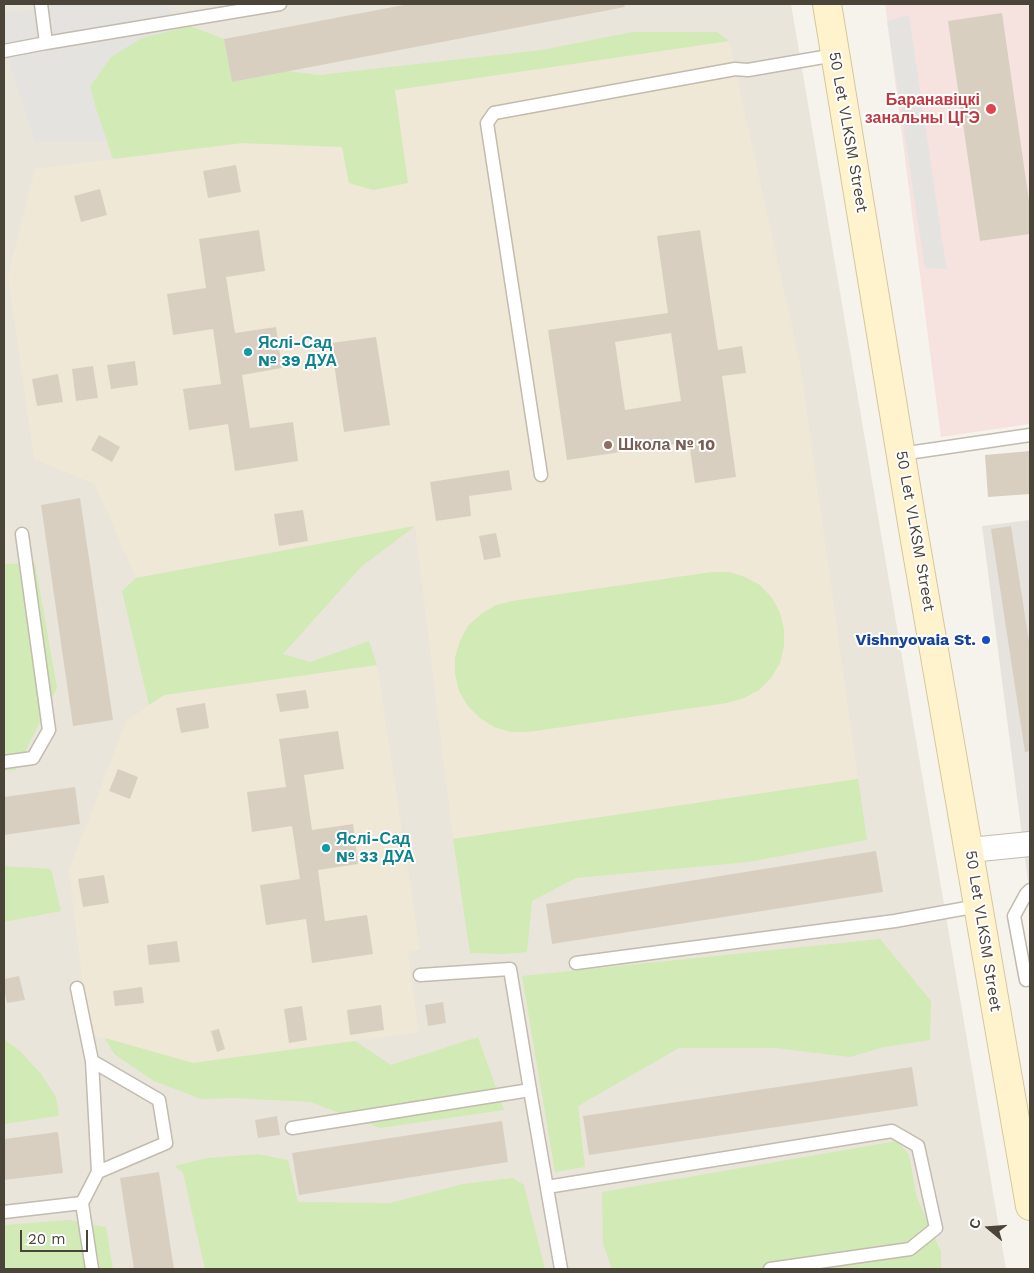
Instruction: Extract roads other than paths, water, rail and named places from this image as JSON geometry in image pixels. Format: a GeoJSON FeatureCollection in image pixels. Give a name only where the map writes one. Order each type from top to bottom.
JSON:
{"type":"FeatureCollection","features":[{"type":"Feature","properties":{"kind":"main road","name":"50 Let VLKSM Street"},"geometry":{"type":"LineString","coordinates":[[827,4],[901,454],[1030,1206]]}},
{"type":"Feature","properties":{"kind":"street"},"geometry":{"type":"LineString","coordinates":[[970,850],[1029,847]]}},
{"type":"Feature","properties":{"kind":"lane"},"geometry":{"type":"LineString","coordinates":[[42,4],[46,43]]}},
{"type":"Feature","properties":{"kind":"lane"},"geometry":{"type":"LineString","coordinates":[[4,51],[280,4]]}},
{"type":"Feature","properties":{"kind":"lane"},"geometry":{"type":"LineString","coordinates":[[541,475],[487,123],[494,113],[734,69],[748,70],[835,55]]}},
{"type":"Feature","properties":{"kind":"lane"},"geometry":{"type":"LineString","coordinates":[[901,454],[1030,435]]}},
{"type":"Feature","properties":{"kind":"lane"},"geometry":{"type":"LineString","coordinates":[[4,762],[33,758],[49,730],[22,534]]}},
{"type":"Feature","properties":{"kind":"lane"},"geometry":{"type":"LineString","coordinates":[[1030,890],[1014,916],[1026,980],[1030,979]]}},
{"type":"Feature","properties":{"kind":"lane"},"geometry":{"type":"LineString","coordinates":[[576,963],[895,921],[978,906]]}},
{"type":"Feature","properties":{"kind":"lane"},"geometry":{"type":"LineString","coordinates":[[420,975],[510,969],[561,1269]]}},
{"type":"Feature","properties":{"kind":"lane"},"geometry":{"type":"LineString","coordinates":[[77,988],[92,1061],[98,1172],[82,1202],[92,1269]]}},
{"type":"Feature","properties":{"kind":"lane"},"geometry":{"type":"LineString","coordinates":[[92,1061],[159,1100],[166,1143],[98,1172]]}},
{"type":"Feature","properties":{"kind":"lane"},"geometry":{"type":"LineString","coordinates":[[292,1128],[530,1090]]}},
{"type":"Feature","properties":{"kind":"lane"},"geometry":{"type":"LineString","coordinates":[[547,1187],[892,1131],[918,1146],[936,1228],[910,1249],[770,1269]]}},
{"type":"Feature","properties":{"kind":"lane"},"geometry":{"type":"LineString","coordinates":[[4,1212],[82,1202]]}},
{"type":"Feature","properties":{"kind":"place","name":"Баранавіцкі занальны ЦГЭ"},"geometry":{"type":"Point","coordinates":[991,109]}},
{"type":"Feature","properties":{"kind":"place","name":"Яслі-Сад № 39 ДУА"},"geometry":{"type":"Point","coordinates":[248,352]}},
{"type":"Feature","properties":{"kind":"place","name":"Школа № 10"},"geometry":{"type":"Point","coordinates":[608,445]}},
{"type":"Feature","properties":{"kind":"place","name":"Vishnyovaia St."},"geometry":{"type":"Point","coordinates":[986,640]}},
{"type":"Feature","properties":{"kind":"place","name":"Яслі-Сад № 33 ДУА"},"geometry":{"type":"Point","coordinates":[326,848]}}]}
